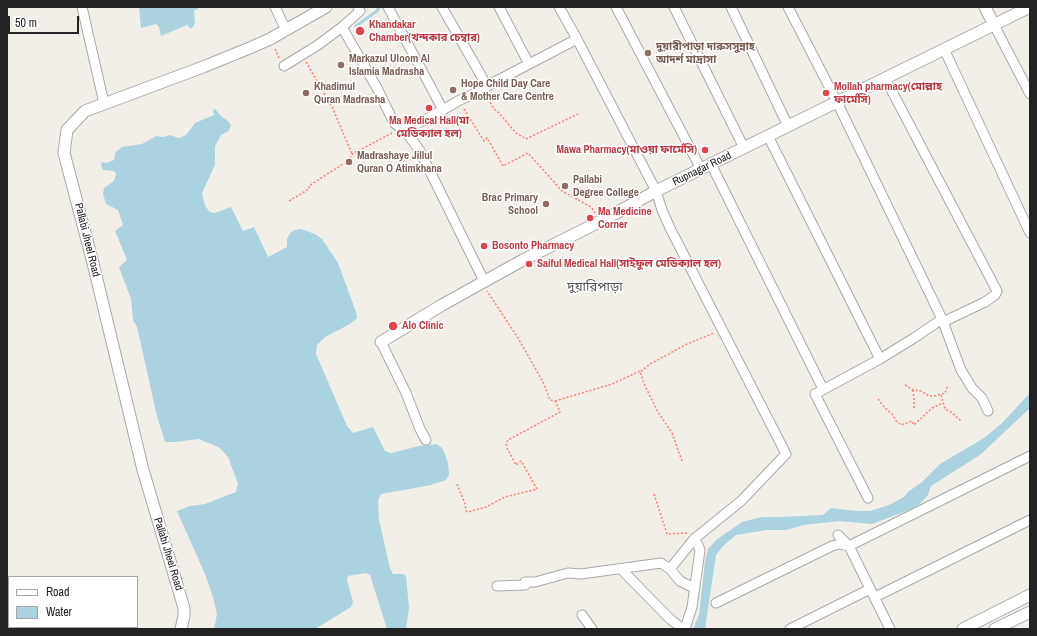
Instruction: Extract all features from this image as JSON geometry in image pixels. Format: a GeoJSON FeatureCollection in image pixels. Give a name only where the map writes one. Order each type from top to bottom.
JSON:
{"type":"FeatureCollection","features":[{"type":"Feature","properties":{"kind":"street"},"geometry":{"type":"LineString","coordinates":[[82,7],[104,103]]}},
{"type":"Feature","properties":{"kind":"street"},"geometry":{"type":"LineString","coordinates":[[275,7],[286,30]]}},
{"type":"Feature","properties":{"kind":"street","name":"Pallabi Jheel Road"},"geometry":{"type":"LineString","coordinates":[[181,629],[184,608],[144,470],[93,263],[64,153],[67,130],[85,111],[203,67],[270,39],[326,7]]}},
{"type":"Feature","properties":{"kind":"street"},"geometry":{"type":"LineString","coordinates":[[284,66],[342,27],[360,11],[358,7]]}},
{"type":"Feature","properties":{"kind":"street"},"geometry":{"type":"LineString","coordinates":[[388,7],[443,110]]}},
{"type":"Feature","properties":{"kind":"street"},"geometry":{"type":"LineString","coordinates":[[442,7],[485,88]]}},
{"type":"Feature","properties":{"kind":"street"},"geometry":{"type":"LineString","coordinates":[[499,7],[529,64]]}},
{"type":"Feature","properties":{"kind":"street"},"geometry":{"type":"LineString","coordinates":[[559,7],[656,191],[662,210],[786,454],[741,501],[694,538],[670,569]]}},
{"type":"Feature","properties":{"kind":"street"},"geometry":{"type":"LineString","coordinates":[[616,7],[701,169]]}},
{"type":"Feature","properties":{"kind":"street"},"geometry":{"type":"LineString","coordinates":[[674,7],[744,148]]}},
{"type":"Feature","properties":{"kind":"street"},"geometry":{"type":"LineString","coordinates":[[730,7],[788,126]]}},
{"type":"Feature","properties":{"kind":"street"},"geometry":{"type":"LineString","coordinates":[[788,7],[837,102],[942,321],[962,370],[972,388],[982,398],[988,411]]}},
{"type":"Feature","properties":{"kind":"street"},"geometry":{"type":"LineString","coordinates":[[984,7],[1030,94]]}},
{"type":"Feature","properties":{"kind":"street","name":"Rupnagar Road"},"geometry":{"type":"LineString","coordinates":[[381,342],[442,305],[523,260],[601,221],[656,191],[1030,7]]}},
{"type":"Feature","properties":{"kind":"street"},"geometry":{"type":"LineString","coordinates":[[342,27],[377,88],[394,123],[409,135],[420,151],[483,282]]}},
{"type":"Feature","properties":{"kind":"street"},"geometry":{"type":"LineString","coordinates":[[401,129],[443,110],[577,39]]}},
{"type":"Feature","properties":{"kind":"street"},"geometry":{"type":"LineString","coordinates":[[944,49],[1030,233]]}},
{"type":"Feature","properties":{"kind":"street"},"geometry":{"type":"LineString","coordinates":[[868,498],[815,394],[942,321],[985,302],[995,295],[997,291],[885,78]]}},
{"type":"Feature","properties":{"kind":"street"},"geometry":{"type":"LineString","coordinates":[[768,136],[880,358]]}},
{"type":"Feature","properties":{"kind":"street"},"geometry":{"type":"LineString","coordinates":[[712,164],[822,389]]}},
{"type":"Feature","properties":{"kind":"street"},"geometry":{"type":"LineString","coordinates":[[381,342],[406,393],[420,429],[426,440]]}},
{"type":"Feature","properties":{"kind":"street"},"geometry":{"type":"LineString","coordinates":[[716,603],[832,546],[840,544],[850,546],[1030,456]]}},
{"type":"Feature","properties":{"kind":"street"},"geometry":{"type":"LineString","coordinates":[[875,597],[1030,520]]}},
{"type":"Feature","properties":{"kind":"street"},"geometry":{"type":"LineString","coordinates":[[838,535],[850,546],[890,629]]}},
{"type":"Feature","properties":{"kind":"street"},"geometry":{"type":"LineString","coordinates":[[621,569],[670,619],[684,629],[692,607],[700,550],[694,538]]}},
{"type":"Feature","properties":{"kind":"street"},"geometry":{"type":"LineString","coordinates":[[496,586],[525,584],[525,582],[535,582],[568,573],[581,574],[661,563],[670,569],[680,581],[694,588]]}},
{"type":"Feature","properties":{"kind":"street"},"geometry":{"type":"LineString","coordinates":[[790,629],[870,589]]}},
{"type":"Feature","properties":{"kind":"street"},"geometry":{"type":"LineString","coordinates":[[963,629],[1030,596]]}},
{"type":"Feature","properties":{"kind":"street"},"geometry":{"type":"LineString","coordinates":[[995,629],[1030,612]]}},
{"type":"Feature","properties":{"kind":"street"},"geometry":{"type":"LineString","coordinates":[[582,615],[592,629]]}},
{"type":"Feature","properties":{"kind":"path"},"geometry":{"type":"LineString","coordinates":[[270,39],[284,66]]}},
{"type":"Feature","properties":{"kind":"path"},"geometry":{"type":"LineString","coordinates":[[302,55],[333,109],[352,154]]}},
{"type":"Feature","properties":{"kind":"path"},"geometry":{"type":"LineString","coordinates":[[485,88],[494,109],[506,120],[516,133],[526,139],[580,113]]}},
{"type":"Feature","properties":{"kind":"path"},"geometry":{"type":"LineString","coordinates":[[460,100],[465,112],[484,141],[488,138],[502,166],[528,153],[536,160],[562,191],[591,207],[601,221]]}},
{"type":"Feature","properties":{"kind":"path"},"geometry":{"type":"LineString","coordinates":[[289,201],[309,189],[309,186],[349,160],[352,154],[401,129]]}},
{"type":"Feature","properties":{"kind":"path"},"geometry":{"type":"LineString","coordinates":[[483,282],[518,338],[543,382],[550,400],[555,401],[612,384],[642,370],[687,344],[723,329]]}},
{"type":"Feature","properties":{"kind":"path"},"geometry":{"type":"LineString","coordinates":[[642,370],[640,374],[645,386],[658,412],[672,433],[682,461]]}},
{"type":"Feature","properties":{"kind":"path"},"geometry":{"type":"LineString","coordinates":[[905,385],[913,390],[921,391],[929,396],[941,395],[945,393],[948,385]]}},
{"type":"Feature","properties":{"kind":"path"},"geometry":{"type":"LineString","coordinates":[[913,390],[914,410]]}},
{"type":"Feature","properties":{"kind":"path"},"geometry":{"type":"LineString","coordinates":[[941,395],[945,409],[961,421]]}},
{"type":"Feature","properties":{"kind":"path"},"geometry":{"type":"LineString","coordinates":[[878,399],[901,425],[912,421],[914,425],[932,408],[943,403]]}},
{"type":"Feature","properties":{"kind":"path"},"geometry":{"type":"LineString","coordinates":[[457,484],[465,504],[466,511],[468,512],[486,507],[505,497],[537,489],[521,461],[516,465],[506,444],[508,440],[559,413],[560,411],[555,401]]}},
{"type":"Feature","properties":{"kind":"path"},"geometry":{"type":"LineString","coordinates":[[654,494],[667,534],[692,533],[694,538]]}},
{"type":"Feature","properties":{"kind":"water"},"geometry":{"type":"Polygon","coordinates":[[[139,7],[201,7],[194,11],[195,24],[191,29],[187,25],[161,36],[159,27],[156,24],[141,28],[139,7]]]}},
{"type":"Feature","properties":{"kind":"water"},"geometry":{"type":"Polygon","coordinates":[[[215,109],[231,125],[229,131],[221,135],[215,146],[215,165],[202,193],[205,206],[210,212],[215,213],[231,207],[243,231],[254,227],[268,257],[287,247],[287,239],[290,233],[301,229],[315,234],[322,239],[338,263],[357,318],[350,324],[325,337],[317,345],[316,354],[347,426],[353,433],[373,427],[385,451],[391,453],[419,446],[437,444],[443,449],[448,463],[449,475],[446,480],[431,485],[381,494],[378,501],[379,520],[390,568],[393,574],[403,574],[406,576],[409,607],[406,629],[387,629],[370,575],[366,573],[348,576],[347,580],[353,602],[351,607],[315,629],[214,629],[217,614],[213,597],[205,574],[177,511],[190,506],[205,504],[236,492],[238,484],[228,457],[220,448],[199,439],[165,442],[157,416],[137,327],[133,320],[131,299],[119,267],[127,260],[115,231],[123,225],[118,210],[106,204],[103,194],[104,188],[114,181],[116,174],[114,171],[103,170],[101,164],[102,162],[106,163],[114,160],[115,153],[122,147],[142,144],[156,136],[163,137],[170,135],[179,138],[186,135],[195,123],[214,115],[213,110],[215,109]]]}},
{"type":"Feature","properties":{"kind":"water"},"geometry":{"type":"Polygon","coordinates":[[[1030,393],[1030,408],[980,455],[931,486],[928,495],[917,507],[872,524],[839,521],[804,525],[786,530],[767,530],[736,535],[723,546],[716,555],[705,629],[693,629],[699,615],[705,561],[708,549],[716,540],[742,522],[762,517],[823,515],[831,508],[870,511],[889,505],[904,497],[940,464],[984,438],[1002,423],[1030,393]]]}},
{"type":"Feature","properties":{"kind":"water"},"geometry":{"type":"Polygon","coordinates":[[[8,589],[8,628],[74,629],[7,629],[8,589]]]}},
{"type":"Feature","properties":{"kind":"waterway"},"geometry":{"type":"LineString","coordinates":[[356,26],[377,11],[379,7]]}},
{"type":"Feature","properties":{"kind":"place","name":"Khandakar Chamber(খন্দকার চেম্বার)"},"geometry":{"type":"Point","coordinates":[360,31]}},
{"type":"Feature","properties":{"kind":"place","name":"দুয়ারীপাড়া দারুসসুন্নাহ আদর্শ মাদ্রাসা"},"geometry":{"type":"Point","coordinates":[648,53]}},
{"type":"Feature","properties":{"kind":"place","name":"Markazul Uloom Al Islamia Madrasha"},"geometry":{"type":"Point","coordinates":[341,65]}},
{"type":"Feature","properties":{"kind":"place","name":"Hope Child Day Care & Mother Care Centre"},"geometry":{"type":"Point","coordinates":[453,90]}},
{"type":"Feature","properties":{"kind":"place","name":"Khadimul Quran Madrasha"},"geometry":{"type":"Point","coordinates":[306,93]}},
{"type":"Feature","properties":{"kind":"place","name":"Mollah pharmacy(মোল্লাহ ফার্মেসি)"},"geometry":{"type":"Point","coordinates":[826,93]}},
{"type":"Feature","properties":{"kind":"place","name":"Ma Medical Hall(মা মেডিক্যাল হল)"},"geometry":{"type":"Point","coordinates":[429,108]}},
{"type":"Feature","properties":{"kind":"place","name":"Mawa Pharmacy(মাওয়া ফার্মেসি)"},"geometry":{"type":"Point","coordinates":[705,150]}},
{"type":"Feature","properties":{"kind":"place","name":"Madrashaye Jillul Quran O Atimkhana"},"geometry":{"type":"Point","coordinates":[349,162]}},
{"type":"Feature","properties":{"kind":"place","name":"Pallabi Degree College"},"geometry":{"type":"Point","coordinates":[565,186]}},
{"type":"Feature","properties":{"kind":"place","name":"Brac Primary School"},"geometry":{"type":"Point","coordinates":[546,204]}},
{"type":"Feature","properties":{"kind":"place","name":"Ma Medicine Corner"},"geometry":{"type":"Point","coordinates":[590,218]}},
{"type":"Feature","properties":{"kind":"place","name":"Bosonto Pharmacy"},"geometry":{"type":"Point","coordinates":[484,246]}},
{"type":"Feature","properties":{"kind":"place","name":"Saiful Medical Hall(সাইফুল মেডিক্যাল হল)"},"geometry":{"type":"Point","coordinates":[529,264]}},
{"type":"Feature","properties":{"kind":"place","name":"Alo Clinic"},"geometry":{"type":"Point","coordinates":[393,326]}},
{"type":"Feature","properties":{"kind":"district","name":"দুয়ারিপাড়া"},"geometry":{"type":"Point","coordinates":[595,288]}}]}
